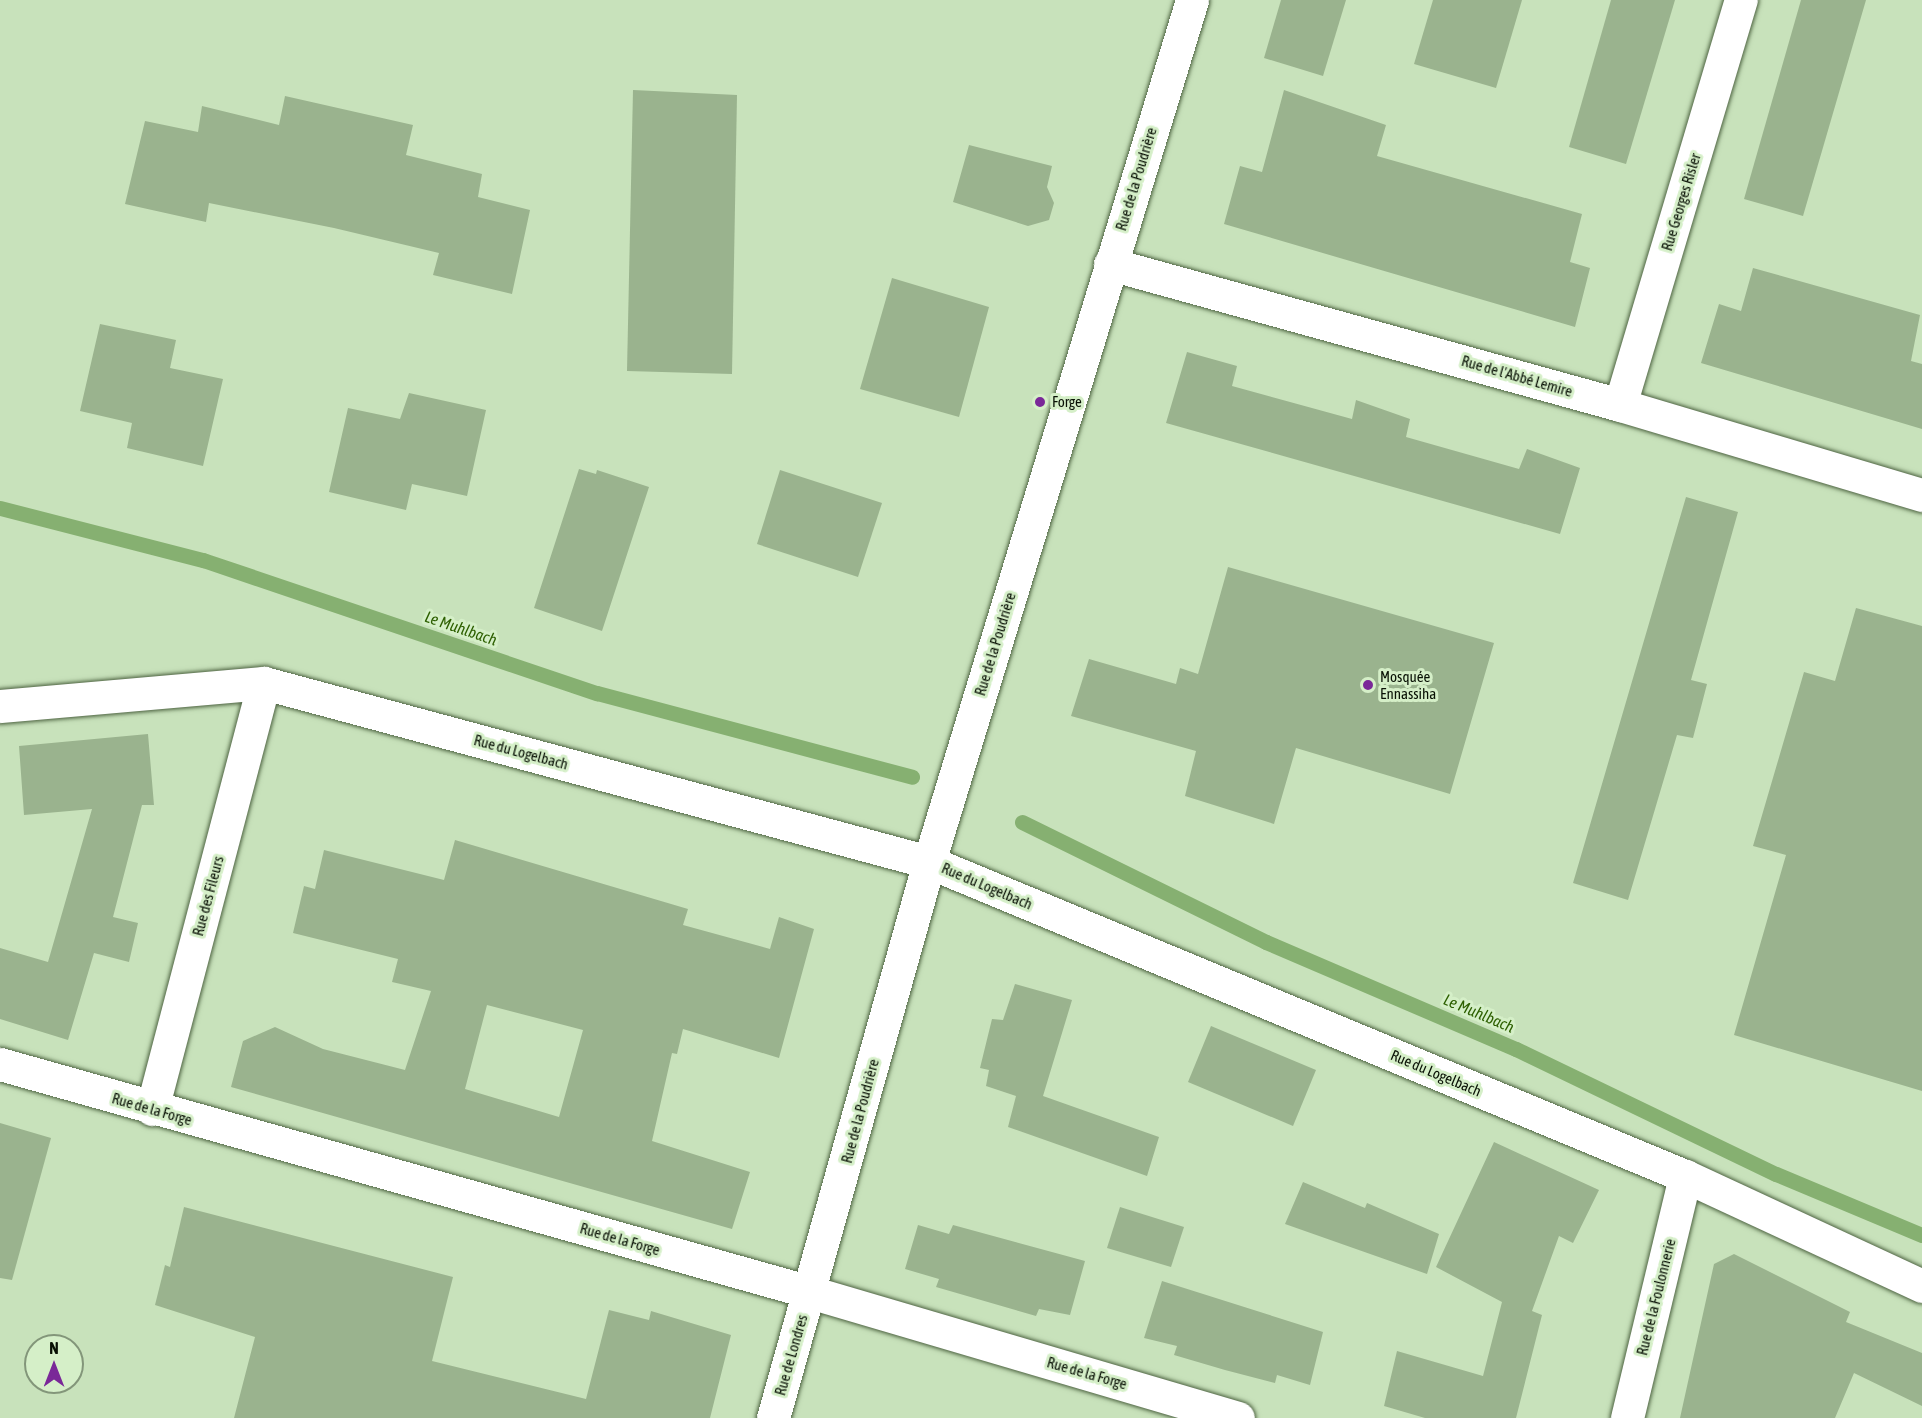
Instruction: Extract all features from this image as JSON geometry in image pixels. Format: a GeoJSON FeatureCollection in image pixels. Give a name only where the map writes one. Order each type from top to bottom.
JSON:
{"type":"FeatureCollection","features":[{"type":"Feature","properties":{"kind":"street","name":"Rue de la Poudrière"},"geometry":{"type":"LineString","coordinates":[[810,1292],[929,862],[1192,0]]}},
{"type":"Feature","properties":{"kind":"street","name":"Rue Georges Risler"},"geometry":{"type":"LineString","coordinates":[[1620,405],[1741,0]]}},
{"type":"Feature","properties":{"kind":"street","name":"Rue de l'Abbé Lemire"},"geometry":{"type":"LineString","coordinates":[[1110,264],[1620,405],[1922,495]]}},
{"type":"Feature","properties":{"kind":"street","name":"Rue du Logelbach"},"geometry":{"type":"LineString","coordinates":[[0,706],[264,683],[929,862],[1685,1176],[1922,1286]]}},
{"type":"Feature","properties":{"kind":"street","name":"Rue des Fileurs"},"geometry":{"type":"LineString","coordinates":[[152,1109],[264,683]]}},
{"type":"Feature","properties":{"kind":"street","name":"Rue de la Forge"},"geometry":{"type":"LineString","coordinates":[[0,1064],[152,1109],[810,1292],[1238,1418]]}},
{"type":"Feature","properties":{"kind":"street","name":"Rue de la Foulonnerie"},"geometry":{"type":"LineString","coordinates":[[1627,1418],[1685,1176]]}},
{"type":"Feature","properties":{"kind":"street","name":"Rue de Londres"},"geometry":{"type":"LineString","coordinates":[[773,1418],[810,1292]]}},
{"type":"Feature","properties":{"kind":"building"},"geometry":{"type":"Polygon","coordinates":[[[1281,0],[1346,0],[1323,76],[1264,58],[1281,0]]]}},
{"type":"Feature","properties":{"kind":"building"},"geometry":{"type":"Polygon","coordinates":[[[1433,0],[1522,0],[1496,88],[1414,64],[1433,0]]]}},
{"type":"Feature","properties":{"kind":"building"},"geometry":{"type":"Polygon","coordinates":[[[1611,0],[1675,0],[1626,164],[1569,147],[1611,0]]]}},
{"type":"Feature","properties":{"kind":"building"},"geometry":{"type":"Polygon","coordinates":[[[1801,0],[1866,0],[1803,216],[1744,199],[1801,0]]]}},
{"type":"Feature","properties":{"kind":"building"},"geometry":{"type":"Polygon","coordinates":[[[633,90],[737,95],[732,374],[627,371],[633,90]]]}},
{"type":"Feature","properties":{"kind":"building"},"geometry":{"type":"Polygon","coordinates":[[[1284,90],[1386,125],[1377,156],[1582,214],[1570,262],[1590,268],[1575,327],[1224,224],[1240,166],[1262,172],[1284,90]]]}},
{"type":"Feature","properties":{"kind":"building"},"geometry":{"type":"Polygon","coordinates":[[[285,96],[413,125],[406,155],[482,174],[478,197],[530,210],[512,294],[433,275],[439,253],[334,228],[209,203],[206,222],[125,204],[145,121],[198,132],[202,106],[279,125],[285,96]]]}},
{"type":"Feature","properties":{"kind":"building"},"geometry":{"type":"Polygon","coordinates":[[[969,145],[1052,166],[1047,187],[1054,203],[1049,220],[1028,226],[953,202],[969,145]]]}},
{"type":"Feature","properties":{"kind":"building"},"geometry":{"type":"Polygon","coordinates":[[[1753,268],[1920,315],[1911,361],[1922,364],[1922,429],[1701,363],[1719,304],[1741,311],[1753,268]]]}},
{"type":"Feature","properties":{"kind":"building"},"geometry":{"type":"Polygon","coordinates":[[[892,278],[989,307],[959,417],[860,389],[892,278]]]}},
{"type":"Feature","properties":{"kind":"building"},"geometry":{"type":"Polygon","coordinates":[[[100,324],[176,340],[170,368],[223,379],[203,466],[127,448],[132,423],[80,411],[100,324]]]}},
{"type":"Feature","properties":{"kind":"building"},"geometry":{"type":"Polygon","coordinates":[[[1187,352],[1237,366],[1232,386],[1352,419],[1356,400],[1410,419],[1406,437],[1519,469],[1527,449],[1580,468],[1560,534],[1166,423],[1187,352]]]}},
{"type":"Feature","properties":{"kind":"building"},"geometry":{"type":"Polygon","coordinates":[[[409,393],[486,410],[467,496],[412,484],[406,510],[329,492],[348,408],[400,419],[409,393]]]}},
{"type":"Feature","properties":{"kind":"building"},"geometry":{"type":"Polygon","coordinates":[[[579,469],[596,474],[597,470],[649,487],[602,631],[534,608],[579,469]]]}},
{"type":"Feature","properties":{"kind":"building"},"geometry":{"type":"Polygon","coordinates":[[[780,470],[882,503],[858,577],[757,544],[780,470]]]}},
{"type":"Feature","properties":{"kind":"building"},"geometry":{"type":"Polygon","coordinates":[[[1686,497],[1738,512],[1691,680],[1707,684],[1693,738],[1677,735],[1628,900],[1573,883],[1686,497]]]}},
{"type":"Feature","properties":{"kind":"building","name":"Mosquée Ennassiha"},"geometry":{"type":"Polygon","coordinates":[[[1228,567],[1494,643],[1450,794],[1296,748],[1274,824],[1185,796],[1196,751],[1071,716],[1089,659],[1176,684],[1180,668],[1198,674],[1228,567]]]}},
{"type":"Feature","properties":{"kind":"building"},"geometry":{"type":"Polygon","coordinates":[[[1856,608],[1922,626],[1922,1091],[1734,1035],[1786,855],[1753,846],[1804,672],[1835,681],[1856,608]]]}},
{"type":"Feature","properties":{"kind":"building"},"geometry":{"type":"Polygon","coordinates":[[[148,734],[154,805],[142,805],[113,917],[138,923],[129,962],[94,953],[68,1040],[0,1019],[0,948],[48,962],[92,809],[24,815],[19,746],[148,734]]]}},
{"type":"Feature","properties":{"kind":"building"},"geometry":{"type":"Polygon","coordinates":[[[455,840],[688,909],[683,925],[770,949],[779,917],[814,929],[779,1058],[683,1029],[677,1054],[672,1053],[652,1141],[750,1172],[732,1229],[231,1087],[243,1041],[275,1027],[323,1049],[405,1070],[431,991],[392,982],[398,959],[293,933],[304,886],[315,889],[324,850],[444,880],[455,840]],[[487,1005],[465,1089],[559,1117],[583,1030],[487,1005]]]}},
{"type":"Feature","properties":{"kind":"building"},"geometry":{"type":"Polygon","coordinates":[[[1015,984],[1072,1000],[1043,1096],[1159,1137],[1147,1176],[1008,1127],[1016,1096],[986,1086],[989,1070],[980,1068],[992,1019],[1003,1020],[1015,984]]]}},
{"type":"Feature","properties":{"kind":"building"},"geometry":{"type":"Polygon","coordinates":[[[1211,1026],[1316,1070],[1293,1126],[1188,1082],[1211,1026]]]}},
{"type":"Feature","properties":{"kind":"building"},"geometry":{"type":"Polygon","coordinates":[[[0,1123],[51,1138],[12,1280],[0,1278],[0,1123]]]}},
{"type":"Feature","properties":{"kind":"building"},"geometry":{"type":"Polygon","coordinates":[[[1494,1142],[1599,1190],[1573,1243],[1559,1236],[1532,1311],[1542,1315],[1516,1418],[1425,1418],[1384,1406],[1397,1351],[1483,1376],[1502,1302],[1436,1267],[1494,1142]]]}},
{"type":"Feature","properties":{"kind":"building"},"geometry":{"type":"Polygon","coordinates":[[[1303,1182],[1365,1208],[1367,1203],[1439,1234],[1427,1274],[1285,1224],[1303,1182]]]}},
{"type":"Feature","properties":{"kind":"building"},"geometry":{"type":"Polygon","coordinates":[[[184,1207],[453,1277],[432,1361],[586,1399],[609,1310],[649,1320],[651,1311],[731,1335],[710,1418],[234,1418],[255,1337],[155,1305],[165,1265],[170,1267],[184,1207]]]}},
{"type":"Feature","properties":{"kind":"building"},"geometry":{"type":"Polygon","coordinates":[[[1120,1207],[1184,1227],[1171,1267],[1107,1248],[1120,1207]]]}},
{"type":"Feature","properties":{"kind":"building"},"geometry":{"type":"Polygon","coordinates":[[[918,1225],[949,1234],[953,1225],[1085,1261],[1070,1315],[1039,1309],[1036,1316],[936,1287],[939,1279],[905,1269],[918,1225]]]}},
{"type":"Feature","properties":{"kind":"building"},"geometry":{"type":"Polygon","coordinates":[[[1734,1254],[1850,1312],[1846,1322],[1922,1353],[1922,1406],[1854,1373],[1835,1418],[1680,1418],[1714,1264],[1734,1254]]]}},
{"type":"Feature","properties":{"kind":"building"},"geometry":{"type":"Polygon","coordinates":[[[1162,1281],[1323,1332],[1310,1385],[1277,1375],[1275,1383],[1225,1370],[1174,1355],[1177,1346],[1144,1338],[1162,1281]]]}},
{"type":"Feature","properties":{"kind":"waterway","name":"Le Muhlbach"},"geometry":{"type":"LineString","coordinates":[[0,508],[203,560],[597,693],[912,777]]}},
{"type":"Feature","properties":{"kind":"waterway","name":"Le Muhlbach"},"geometry":{"type":"LineString","coordinates":[[1022,822],[1266,942],[1516,1049],[1776,1174],[1922,1235]]}},
{"type":"Feature","properties":{"kind":"place","name":"Forge"},"geometry":{"type":"Point","coordinates":[1040,402]}},
{"type":"Feature","properties":{"kind":"place","name":"Mosquée Ennassiha"},"geometry":{"type":"Point","coordinates":[1368,685]}}]}
